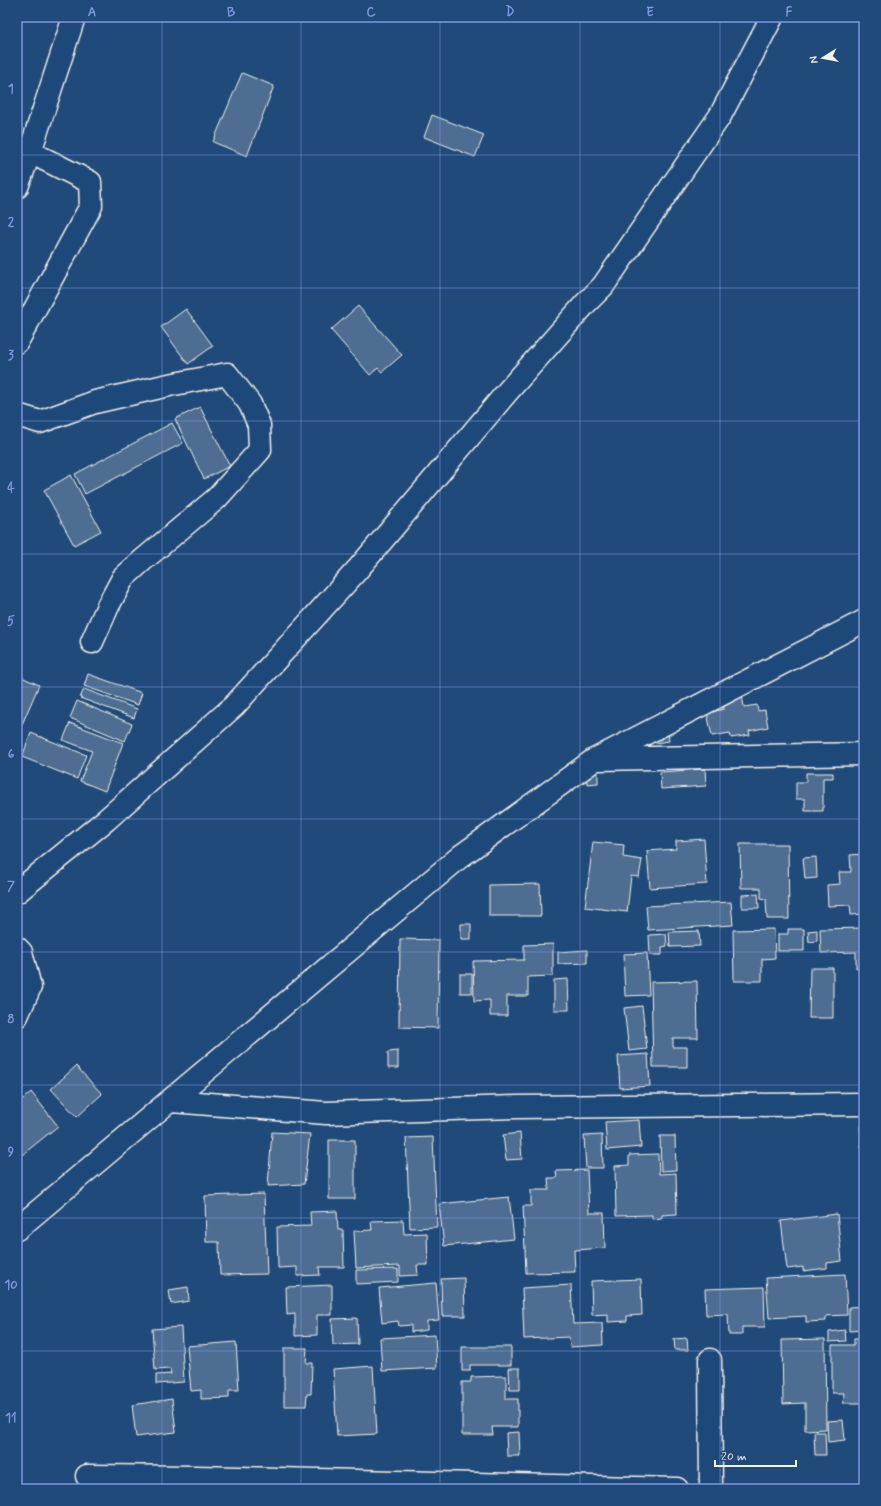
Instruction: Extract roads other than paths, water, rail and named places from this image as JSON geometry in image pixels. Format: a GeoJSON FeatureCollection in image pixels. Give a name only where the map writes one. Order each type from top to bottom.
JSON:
{"type":"FeatureCollection","features":[{"type":"Feature","properties":{"kind":"street"},"geometry":{"type":"LineString","coordinates":[[17,186],[30,152],[74,17]]}},
{"type":"Feature","properties":{"kind":"street"},"geometry":{"type":"LineString","coordinates":[[17,892],[106,820],[234,706],[358,569],[508,391],[586,303],[603,286],[720,116],[772,17]]}},
{"type":"Feature","properties":{"kind":"street"},"geometry":{"type":"LineString","coordinates":[[17,342],[91,206],[90,182],[30,152]]}},
{"type":"Feature","properties":{"kind":"street"},"geometry":{"type":"LineString","coordinates":[[17,415],[40,422],[95,402],[169,385],[227,374],[250,404],[259,425],[260,450],[217,498],[123,578],[108,606],[92,642]]}},
{"type":"Feature","properties":{"kind":"street"},"geometry":{"type":"LineString","coordinates":[[17,1229],[461,856],[594,760],[864,621]]}},
{"type":"Feature","properties":{"kind":"street"},"geometry":{"type":"LineString","coordinates":[[594,760],[864,754]]}},
{"type":"Feature","properties":{"kind":"street"},"geometry":{"type":"LineString","coordinates":[[17,948],[21,952],[30,987],[17,1016]]}},
{"type":"Feature","properties":{"kind":"street"},"geometry":{"type":"LineString","coordinates":[[171,1101],[326,1114],[516,1107],[864,1104]]}},
{"type":"Feature","properties":{"kind":"street"},"geometry":{"type":"LineString","coordinates":[[710,1360],[711,1489]]}},
{"type":"Feature","properties":{"kind":"street"},"geometry":{"type":"LineString","coordinates":[[87,1476],[196,1477],[677,1489]]}}]}
